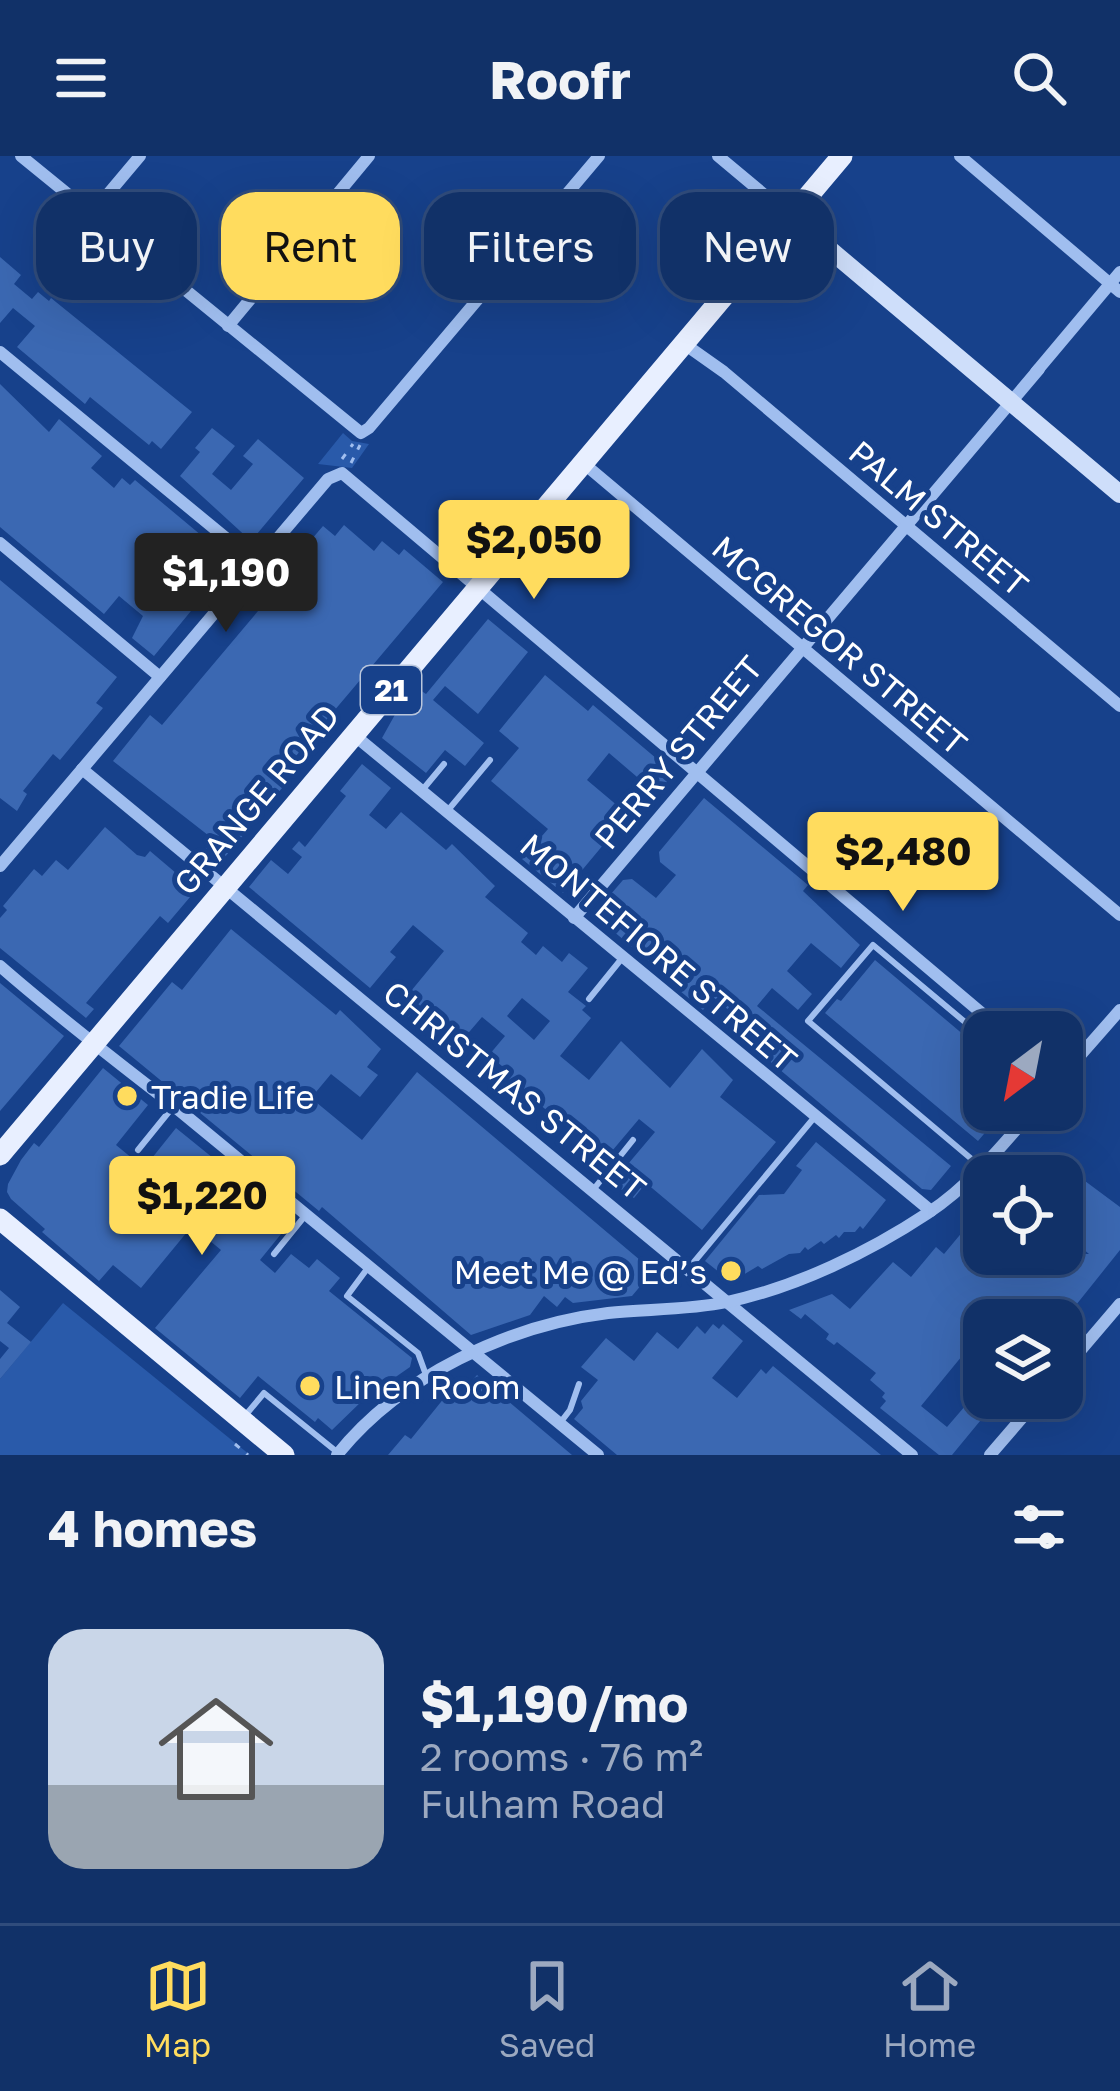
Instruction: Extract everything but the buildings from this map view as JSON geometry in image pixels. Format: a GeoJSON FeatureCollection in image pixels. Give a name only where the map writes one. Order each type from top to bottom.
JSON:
{"type":"FeatureCollection","features":[{"type":"Feature","properties":{"kind":"main road","name":"GRANGE ROAD"},"geometry":{"type":"LineString","coordinates":[[812,192],[842,156]]}},
{"type":"Feature","properties":{"kind":"main road","name":"GRANGE ROAD"},"geometry":{"type":"LineString","coordinates":[[0,1155],[720,300]]}},
{"type":"Feature","properties":{"kind":"main road"},"geometry":{"type":"LineString","coordinates":[[0,1177],[25,1126]]}},
{"type":"Feature","properties":{"kind":"main road"},"geometry":{"type":"LineString","coordinates":[[2,1219],[284,1455]]}},
{"type":"Feature","properties":{"kind":"street"},"geometry":{"type":"LineString","coordinates":[[21,156],[66,192]]}},
{"type":"Feature","properties":{"kind":"street"},"geometry":{"type":"LineString","coordinates":[[110,192],[140,156]]}},
{"type":"Feature","properties":{"kind":"street"},"geometry":{"type":"LineString","coordinates":[[228,326],[369,156]]}},
{"type":"Feature","properties":{"kind":"street"},"geometry":{"type":"LineString","coordinates":[[197,300],[361,433],[599,156]]}},
{"type":"Feature","properties":{"kind":"street"},"geometry":{"type":"LineString","coordinates":[[718,156],[761,192]]}},
{"type":"Feature","properties":{"kind":"street"},"geometry":{"type":"LineString","coordinates":[[960,156],[1117,282]]}},
{"type":"Feature","properties":{"kind":"street"},"geometry":{"type":"LineString","coordinates":[[834,254],[1120,494]]}},
{"type":"Feature","properties":{"kind":"street","name":"PERRY STREET"},"geometry":{"type":"LineString","coordinates":[[574,918],[904,524],[1117,282]]}},
{"type":"Feature","properties":{"kind":"street","name":"PALM STREET"},"geometry":{"type":"LineString","coordinates":[[686,339],[1120,706]]}},
{"type":"Feature","properties":{"kind":"street"},"geometry":{"type":"LineString","coordinates":[[0,352],[255,562]]}},
{"type":"Feature","properties":{"kind":"street","name":"MCGREGOR STREET"},"geometry":{"type":"LineString","coordinates":[[582,462],[1120,915]]}},
{"type":"Feature","properties":{"kind":"street"},"geometry":{"type":"LineString","coordinates":[[2,860],[328,478],[342,473],[979,1011]]}},
{"type":"Feature","properties":{"kind":"street"},"geometry":{"type":"LineString","coordinates":[[0,543],[160,676]]}},
{"type":"Feature","properties":{"kind":"street","name":"MONTEFIORE STREET"},"geometry":{"type":"LineString","coordinates":[[354,735],[931,1211]]}},
{"type":"Feature","properties":{"kind":"street","name":"CHRISTMAS STREET"},"geometry":{"type":"LineString","coordinates":[[82,769],[912,1455]]}},
{"type":"Feature","properties":{"kind":"street"},"geometry":{"type":"LineString","coordinates":[[0,966],[83,1039],[175,1106],[598,1455]]}},
{"type":"Feature","properties":{"kind":"street"},"geometry":{"type":"LineString","coordinates":[[1083,1052],[1120,1010]]}},
{"type":"Feature","properties":{"kind":"street"},"geometry":{"type":"LineString","coordinates":[[992,1155],[1015,1131]]}},
{"type":"Feature","properties":{"kind":"street"},"geometry":{"type":"LineString","coordinates":[[338,1454],[386,1406],[474,1353],[557,1323],[727,1302],[789,1283],[855,1254],[931,1211],[963,1183]]}},
{"type":"Feature","properties":{"kind":"street"},"geometry":{"type":"LineString","coordinates":[[1083,1347],[1120,1304]]}},
{"type":"Feature","properties":{"kind":"street"},"geometry":{"type":"LineString","coordinates":[[990,1455],[1021,1419]]}},
{"type":"Feature","properties":{"kind":"lane"},"geometry":{"type":"LineString","coordinates":[[447,812],[490,760]]}},
{"type":"Feature","properties":{"kind":"lane"},"geometry":{"type":"LineString","coordinates":[[421,791],[443,764]]}},
{"type":"Feature","properties":{"kind":"lane"},"geometry":{"type":"LineString","coordinates":[[963,1020],[873,945],[808,1021],[967,1155]]}},
{"type":"Feature","properties":{"kind":"lane"},"geometry":{"type":"LineString","coordinates":[[589,999],[622,957]]}},
{"type":"Feature","properties":{"kind":"lane"},"geometry":{"type":"LineString","coordinates":[[138,1150],[175,1106]]}},
{"type":"Feature","properties":{"kind":"lane"},"geometry":{"type":"LineString","coordinates":[[689,1268],[815,1116]]}},
{"type":"Feature","properties":{"kind":"lane"},"geometry":{"type":"LineString","coordinates":[[593,1190],[633,1140]]}},
{"type":"Feature","properties":{"kind":"lane"},"geometry":{"type":"LineString","coordinates":[[274,1254],[307,1215]]}},
{"type":"Feature","properties":{"kind":"lane"},"geometry":{"type":"LineString","coordinates":[[370,1267],[347,1295],[418,1353],[428,1378]]}},
{"type":"Feature","properties":{"kind":"lane"},"geometry":{"type":"LineString","coordinates":[[560,1423],[579,1384]]}},
{"type":"Feature","properties":{"kind":"lane"},"geometry":{"type":"LineString","coordinates":[[242,1420],[264,1394],[338,1454]]}},
{"type":"Feature","properties":{"kind":"path"},"geometry":{"type":"LineString","coordinates":[[342,473],[361,443],[361,433]]}},
{"type":"Feature","properties":{"kind":"path"},"geometry":{"type":"LineString","coordinates":[[342,473],[341,457],[361,433]]}},
{"type":"Feature","properties":{"kind":"path"},"geometry":{"type":"LineString","coordinates":[[235,1444],[248,1455]]}},
{"type":"Feature","properties":{"kind":"shaded area"},"geometry":{"type":"Polygon","coordinates":[[[343,433],[352,441],[369,444],[352,468],[318,464],[343,433]]]}},
{"type":"Feature","properties":{"kind":"shaded area"},"geometry":{"type":"Polygon","coordinates":[[[63,1303],[250,1455],[0,1455],[0,1379],[63,1303]]]}},
{"type":"Feature","properties":{"kind":"place","name":"Tradie Life"},"geometry":{"type":"Point","coordinates":[127,1096]}},
{"type":"Feature","properties":{"kind":"place","name":"Meet Me @ Ed’s"},"geometry":{"type":"Point","coordinates":[731,1271]}},
{"type":"Feature","properties":{"kind":"place","name":"Linen Room"},"geometry":{"type":"Point","coordinates":[310,1386]}}]}
